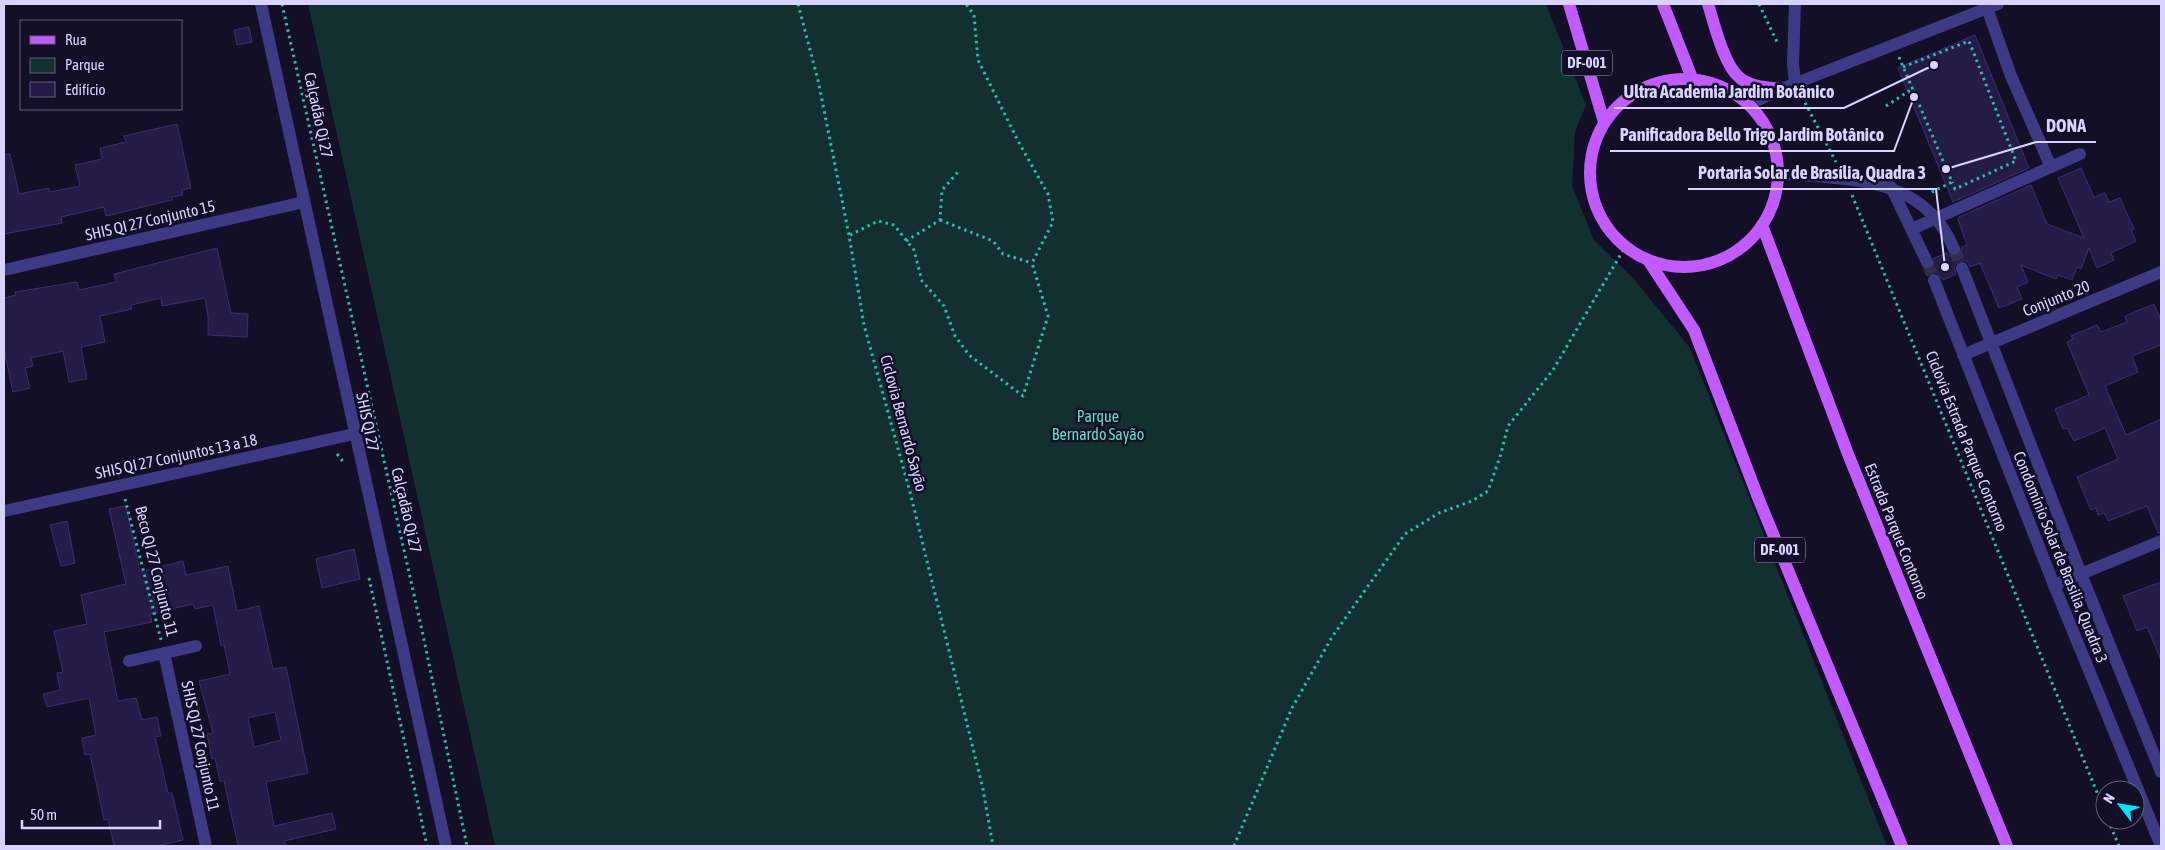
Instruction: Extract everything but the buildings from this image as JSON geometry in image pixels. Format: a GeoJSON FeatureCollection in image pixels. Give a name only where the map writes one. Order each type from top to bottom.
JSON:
{"type":"FeatureCollection","features":[{"type":"Feature","properties":{"kind":"main road","name":"DF-001"},"geometry":{"type":"LineString","coordinates":[[1569,4],[1604,122]]}},
{"type":"Feature","properties":{"kind":"main road"},"geometry":{"type":"LineString","coordinates":[[1663,4],[1692,78]]}},
{"type":"Feature","properties":{"kind":"main road"},"geometry":{"type":"LineString","coordinates":[[1708,4],[1732,70],[1740,79],[1755,86],[1780,89]]}},
{"type":"Feature","properties":{"kind":"main road","name":"DF-001"},"geometry":{"type":"LineString","coordinates":[[1692,78],[1729,89],[1750,104],[1772,136],[1777,154],[1779,173],[1777,191],[1771,209],[1751,240],[1738,250],[1709,264],[1676,267],[1648,260],[1625,247],[1611,234],[1600,217],[1593,199],[1590,179],[1591,159],[1596,140],[1604,122],[1627,97],[1642,88],[1658,82],[1692,78]]}},
{"type":"Feature","properties":{"kind":"main road","name":"Estrada Parque Contorno"},"geometry":{"type":"LineString","coordinates":[[1762,225],[1848,454],[2007,846]]}},
{"type":"Feature","properties":{"kind":"main road","name":"DF-001"},"geometry":{"type":"LineString","coordinates":[[1648,260],[1694,330],[1759,500],[1902,846]]}},
{"type":"Feature","properties":{"kind":"street","name":"SHIS QI 27"},"geometry":{"type":"LineString","coordinates":[[261,4],[446,846]]}},
{"type":"Feature","properties":{"kind":"street"},"geometry":{"type":"LineString","coordinates":[[1795,4],[1793,63],[1796,84]]}},
{"type":"Feature","properties":{"kind":"street"},"geometry":{"type":"LineString","coordinates":[[1750,104],[1780,89],[1993,6],[2012,76],[2051,167]]}},
{"type":"Feature","properties":{"kind":"street"},"geometry":{"type":"LineString","coordinates":[[1912,229],[2080,154]]}},
{"type":"Feature","properties":{"kind":"street"},"geometry":{"type":"LineString","coordinates":[[1779,173],[1844,178],[1891,187],[1920,204],[1937,217],[1954,249]]}},
{"type":"Feature","properties":{"kind":"street"},"geometry":{"type":"LineString","coordinates":[[1891,187],[1927,262]]}},
{"type":"Feature","properties":{"kind":"street","name":"SHIS QI 27 Conjunto 15"},"geometry":{"type":"LineString","coordinates":[[4,270],[304,202]]}},
{"type":"Feature","properties":{"kind":"street","name":"Condomínio Solar de Brasilia, Quadra 3"},"geometry":{"type":"LineString","coordinates":[[1962,268],[2081,574],[2161,772]]}},
{"type":"Feature","properties":{"kind":"street","name":"Conjunto 20"},"geometry":{"type":"LineString","coordinates":[[1963,355],[2161,272]]}},
{"type":"Feature","properties":{"kind":"street","name":"Condomínio Solar de Brasilia, Quadra 3"},"geometry":{"type":"LineString","coordinates":[[1934,280],[2054,585],[2155,814],[2161,846]]}},
{"type":"Feature","properties":{"kind":"street","name":"SHIS QI 27 Conjuntos 13 a 18"},"geometry":{"type":"LineString","coordinates":[[4,511],[354,434]]}},
{"type":"Feature","properties":{"kind":"street"},"geometry":{"type":"LineString","coordinates":[[2054,585],[2161,541]]}},
{"type":"Feature","properties":{"kind":"street"},"geometry":{"type":"LineString","coordinates":[[128,661],[196,646]]}},
{"type":"Feature","properties":{"kind":"street","name":"SHIS QI 27 Conjunto 11"},"geometry":{"type":"LineString","coordinates":[[164,653],[206,846]]}},
{"type":"Feature","properties":{"kind":"path","name":"Calçadão Qi 27"},"geometry":{"type":"LineString","coordinates":[[282,4],[467,846]]}},
{"type":"Feature","properties":{"kind":"path","name":"Ciclovia Bernardo Sayão"},"geometry":{"type":"LineString","coordinates":[[798,4],[818,80],[850,235],[864,325],[910,492],[983,789],[993,846]]}},
{"type":"Feature","properties":{"kind":"path"},"geometry":{"type":"LineString","coordinates":[[850,235],[878,221],[894,225],[914,250],[922,281],[944,306],[955,336],[969,355],[1023,396],[1048,316],[1032,263],[1054,222],[1048,194],[1018,141],[978,60],[974,15],[966,4]]}},
{"type":"Feature","properties":{"kind":"path"},"geometry":{"type":"LineString","coordinates":[[1901,61],[1903,67],[1912,89],[1955,189],[2016,161],[1969,41],[1903,67]]}},
{"type":"Feature","properties":{"kind":"path","name":"Ciclovia Estrada Parque Contorno"},"geometry":{"type":"LineString","coordinates":[[1796,84],[1844,178],[2028,619],[2066,720],[2095,788]]}},
{"type":"Feature","properties":{"kind":"path"},"geometry":{"type":"LineString","coordinates":[[1886,106],[1912,89]]}},
{"type":"Feature","properties":{"kind":"path"},"geometry":{"type":"LineString","coordinates":[[940,220],[942,190],[959,171]]}},
{"type":"Feature","properties":{"kind":"path"},"geometry":{"type":"LineString","coordinates":[[1922,197],[1952,182]]}},
{"type":"Feature","properties":{"kind":"path"},"geometry":{"type":"LineString","coordinates":[[906,241],[940,220]]}},
{"type":"Feature","properties":{"kind":"path"},"geometry":{"type":"LineString","coordinates":[[940,220],[993,241],[1003,254],[1032,263]]}},
{"type":"Feature","properties":{"kind":"path"},"geometry":{"type":"LineString","coordinates":[[1234,846],[1292,708],[1332,637],[1405,534],[1439,513],[1472,500],[1488,491],[1508,426],[1553,370],[1625,247]]}},
{"type":"Feature","properties":{"kind":"path"},"geometry":{"type":"LineString","coordinates":[[331,452],[337,454],[345,463],[347,473]]}},
{"type":"Feature","properties":{"kind":"path","name":"Beco QI 27 Conjunto 11"},"geometry":{"type":"LineString","coordinates":[[124,496],[164,653]]}},
{"type":"Feature","properties":{"kind":"path"},"geometry":{"type":"LineString","coordinates":[[368,568],[427,846]]}},
{"type":"Feature","properties":{"kind":"path"},"geometry":{"type":"LineString","coordinates":[[2112,830],[2119,846]]}},
{"type":"Feature","properties":{"kind":"green space","name":"Parque Bernardo Sayão"},"geometry":{"type":"Polygon","coordinates":[[[308,4],[1546,4],[1586,105],[1575,132],[1572,186],[1594,240],[1634,279],[1690,348],[1887,846],[495,846],[308,4]]]}},
{"type":"Feature","properties":{"kind":"tunnel"},"geometry":{"type":"LineString","coordinates":[[1954,249],[1962,268]]}},
{"type":"Feature","properties":{"kind":"tunnel"},"geometry":{"type":"LineString","coordinates":[[1927,262],[1934,280]]}},
{"type":"Feature","properties":{"kind":"place","name":"Ultra Academia Jardim Botânico"},"geometry":{"type":"Point","coordinates":[1934,65]}},
{"type":"Feature","properties":{"kind":"place","name":"Panificadora Bello Trigo Jardim Botânico"},"geometry":{"type":"Point","coordinates":[1914,97]}},
{"type":"Feature","properties":{"kind":"place","name":"DONA"},"geometry":{"type":"Point","coordinates":[1946,169]}},
{"type":"Feature","properties":{"kind":"place","name":"Portaria Solar de Brasília, Quadra 3"},"geometry":{"type":"Point","coordinates":[1945,267]}}]}
